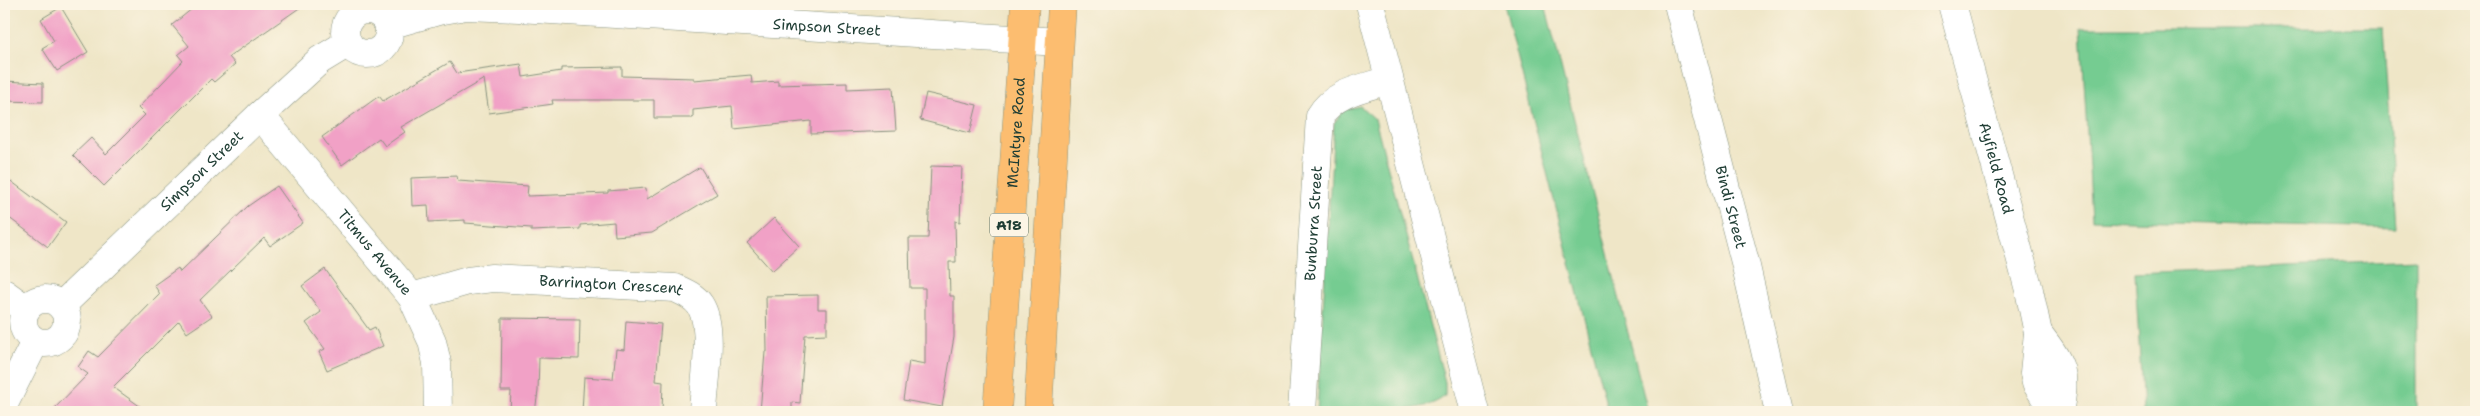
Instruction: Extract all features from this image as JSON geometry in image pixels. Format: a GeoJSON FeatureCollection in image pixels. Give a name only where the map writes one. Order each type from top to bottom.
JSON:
{"type":"FeatureCollection","features":[{"type":"Feature","properties":{"kind":"main road","name":"McIntyre Road"},"geometry":{"type":"LineString","coordinates":[[996,412],[1025,4]]}},
{"type":"Feature","properties":{"kind":"main road","name":"A18"},"geometry":{"type":"LineString","coordinates":[[1038,412],[1062,4]]}},
{"type":"Feature","properties":{"kind":"street"},"geometry":{"type":"LineString","coordinates":[[1370,4],[1469,411]]}},
{"type":"Feature","properties":{"kind":"street","name":"Bindi Street"},"geometry":{"type":"LineString","coordinates":[[1678,4],[1742,252],[1779,412]]}},
{"type":"Feature","properties":{"kind":"street","name":"Ayfield Road"},"geometry":{"type":"LineString","coordinates":[[1952,4],[2029,290],[2038,333],[2034,373],[2036,383],[2054,412]]}},
{"type":"Feature","properties":{"kind":"street","name":"Simpson Street"},"geometry":{"type":"LineString","coordinates":[[388,25],[438,11],[466,6],[750,13],[1059,42]]}},
{"type":"Feature","properties":{"kind":"street"},"geometry":{"type":"LineString","coordinates":[[353,8],[372,10],[386,20],[389,37],[380,51],[363,54],[348,43],[346,28],[353,8]]}},
{"type":"Feature","properties":{"kind":"street","name":"Simpson Street"},"geometry":{"type":"LineString","coordinates":[[61,306],[260,114],[320,60],[348,43]]}},
{"type":"Feature","properties":{"kind":"street","name":"Bunburra Street"},"geometry":{"type":"LineString","coordinates":[[1302,412],[1320,116],[1327,104],[1340,96],[1389,80]]}},
{"type":"Feature","properties":{"kind":"street","name":"Titmus Avenue"},"geometry":{"type":"LineString","coordinates":[[260,114],[412,297],[432,342],[437,363],[438,412]]}},
{"type":"Feature","properties":{"kind":"street","name":"Barrington Crescent"},"geometry":{"type":"LineString","coordinates":[[412,297],[468,281],[492,278],[675,288],[688,294],[697,302],[707,321],[703,412]]}},
{"type":"Feature","properties":{"kind":"street"},"geometry":{"type":"LineString","coordinates":[[4,293],[26,308]]}},
{"type":"Feature","properties":{"kind":"street"},"geometry":{"type":"LineString","coordinates":[[40,299],[50,299],[61,306],[67,316],[67,326],[62,335],[49,344],[35,342],[26,334],[23,327],[22,316],[26,308],[32,302],[40,299]]}},
{"type":"Feature","properties":{"kind":"street","name":"Ayfield Road"},"geometry":{"type":"LineString","coordinates":[[2038,333],[2057,360],[2062,372],[2064,382],[2058,412]]}},
{"type":"Feature","properties":{"kind":"street"},"geometry":{"type":"LineString","coordinates":[[4,404],[35,342]]}},
{"type":"Feature","properties":{"kind":"green space"},"geometry":{"type":"Polygon","coordinates":[[[1504,4],[1545,4],[1648,412],[1608,412],[1504,4]]]}},
{"type":"Feature","properties":{"kind":"green space"},"geometry":{"type":"Polygon","coordinates":[[[2081,28],[2383,28],[2396,228],[2092,220],[2081,28]]]}},
{"type":"Feature","properties":{"kind":"green space"},"geometry":{"type":"Polygon","coordinates":[[[1360,106],[1375,119],[1445,382],[1445,396],[1421,407],[1404,410],[1385,412],[1317,412],[1334,123],[1344,110],[1360,106]]]}},
{"type":"Feature","properties":{"kind":"green space"},"geometry":{"type":"Polygon","coordinates":[[[2416,260],[2416,412],[2143,412],[2135,273],[2416,260]]]}},
{"type":"Feature","properties":{"kind":"building"},"geometry":{"type":"Polygon","coordinates":[[[198,4],[305,4],[229,57],[235,64],[214,82],[211,79],[104,186],[73,155],[91,138],[106,154],[145,115],[138,108],[183,61],[178,55],[189,46],[172,25],[198,4]]]}},
{"type":"Feature","properties":{"kind":"building"},"geometry":{"type":"Polygon","coordinates":[[[61,7],[88,52],[57,71],[42,48],[54,41],[41,19],[61,7]]]}},
{"type":"Feature","properties":{"kind":"building"},"geometry":{"type":"Polygon","coordinates":[[[450,62],[457,73],[521,64],[523,77],[561,71],[561,68],[622,67],[622,76],[694,78],[694,80],[751,75],[752,83],[778,81],[778,85],[847,83],[847,89],[893,87],[896,131],[811,134],[811,121],[734,129],[732,106],[693,110],[693,118],[654,118],[654,100],[552,100],[553,104],[489,113],[484,79],[401,127],[405,132],[385,146],[379,138],[342,165],[322,137],[379,96],[383,101],[450,62]]]}},
{"type":"Feature","properties":{"kind":"building"},"geometry":{"type":"Polygon","coordinates":[[[4,81],[43,83],[43,102],[4,101],[4,81]]]}},
{"type":"Feature","properties":{"kind":"building"},"geometry":{"type":"Polygon","coordinates":[[[926,93],[977,105],[970,133],[920,120],[926,93]]]}},
{"type":"Feature","properties":{"kind":"building"},"geometry":{"type":"Polygon","coordinates":[[[931,166],[962,167],[960,222],[955,221],[956,262],[949,262],[950,296],[954,296],[954,337],[942,407],[903,400],[909,361],[925,364],[925,288],[910,288],[909,238],[928,238],[931,166]]]}},
{"type":"Feature","properties":{"kind":"building"},"geometry":{"type":"Polygon","coordinates":[[[700,167],[717,194],[652,233],[615,236],[614,222],[580,225],[580,229],[531,231],[531,228],[465,223],[465,220],[429,222],[428,205],[412,206],[411,178],[457,176],[458,181],[528,186],[527,196],[608,193],[608,191],[646,188],[647,199],[700,167]]]}},
{"type":"Feature","properties":{"kind":"building"},"geometry":{"type":"Polygon","coordinates":[[[4,176],[66,222],[48,247],[4,214],[4,176]]]}},
{"type":"Feature","properties":{"kind":"building"},"geometry":{"type":"Polygon","coordinates":[[[277,186],[303,223],[270,246],[264,238],[200,300],[212,316],[187,333],[179,321],[113,387],[148,412],[51,412],[88,374],[78,367],[89,351],[98,357],[160,294],[154,285],[178,268],[180,272],[248,206],[277,186]]]}},
{"type":"Feature","properties":{"kind":"building"},"geometry":{"type":"Polygon","coordinates":[[[774,218],[799,246],[772,271],[747,243],[774,218]]]}},
{"type":"Feature","properties":{"kind":"building"},"geometry":{"type":"Polygon","coordinates":[[[325,269],[369,330],[375,327],[383,346],[327,370],[319,352],[325,349],[306,323],[321,312],[302,286],[325,269]]]}},
{"type":"Feature","properties":{"kind":"building"},"geometry":{"type":"Polygon","coordinates":[[[818,295],[818,309],[827,309],[827,334],[805,335],[800,403],[792,402],[792,412],[760,412],[765,352],[767,352],[766,296],[818,295]]]}},
{"type":"Feature","properties":{"kind":"building"},"geometry":{"type":"Polygon","coordinates":[[[502,318],[580,319],[579,359],[539,358],[535,412],[510,412],[511,391],[501,391],[502,318]]]}},
{"type":"Feature","properties":{"kind":"building"},"geometry":{"type":"Polygon","coordinates":[[[626,321],[661,324],[656,381],[663,382],[662,412],[582,412],[584,377],[613,379],[616,349],[624,350],[626,321]]]}}]}
